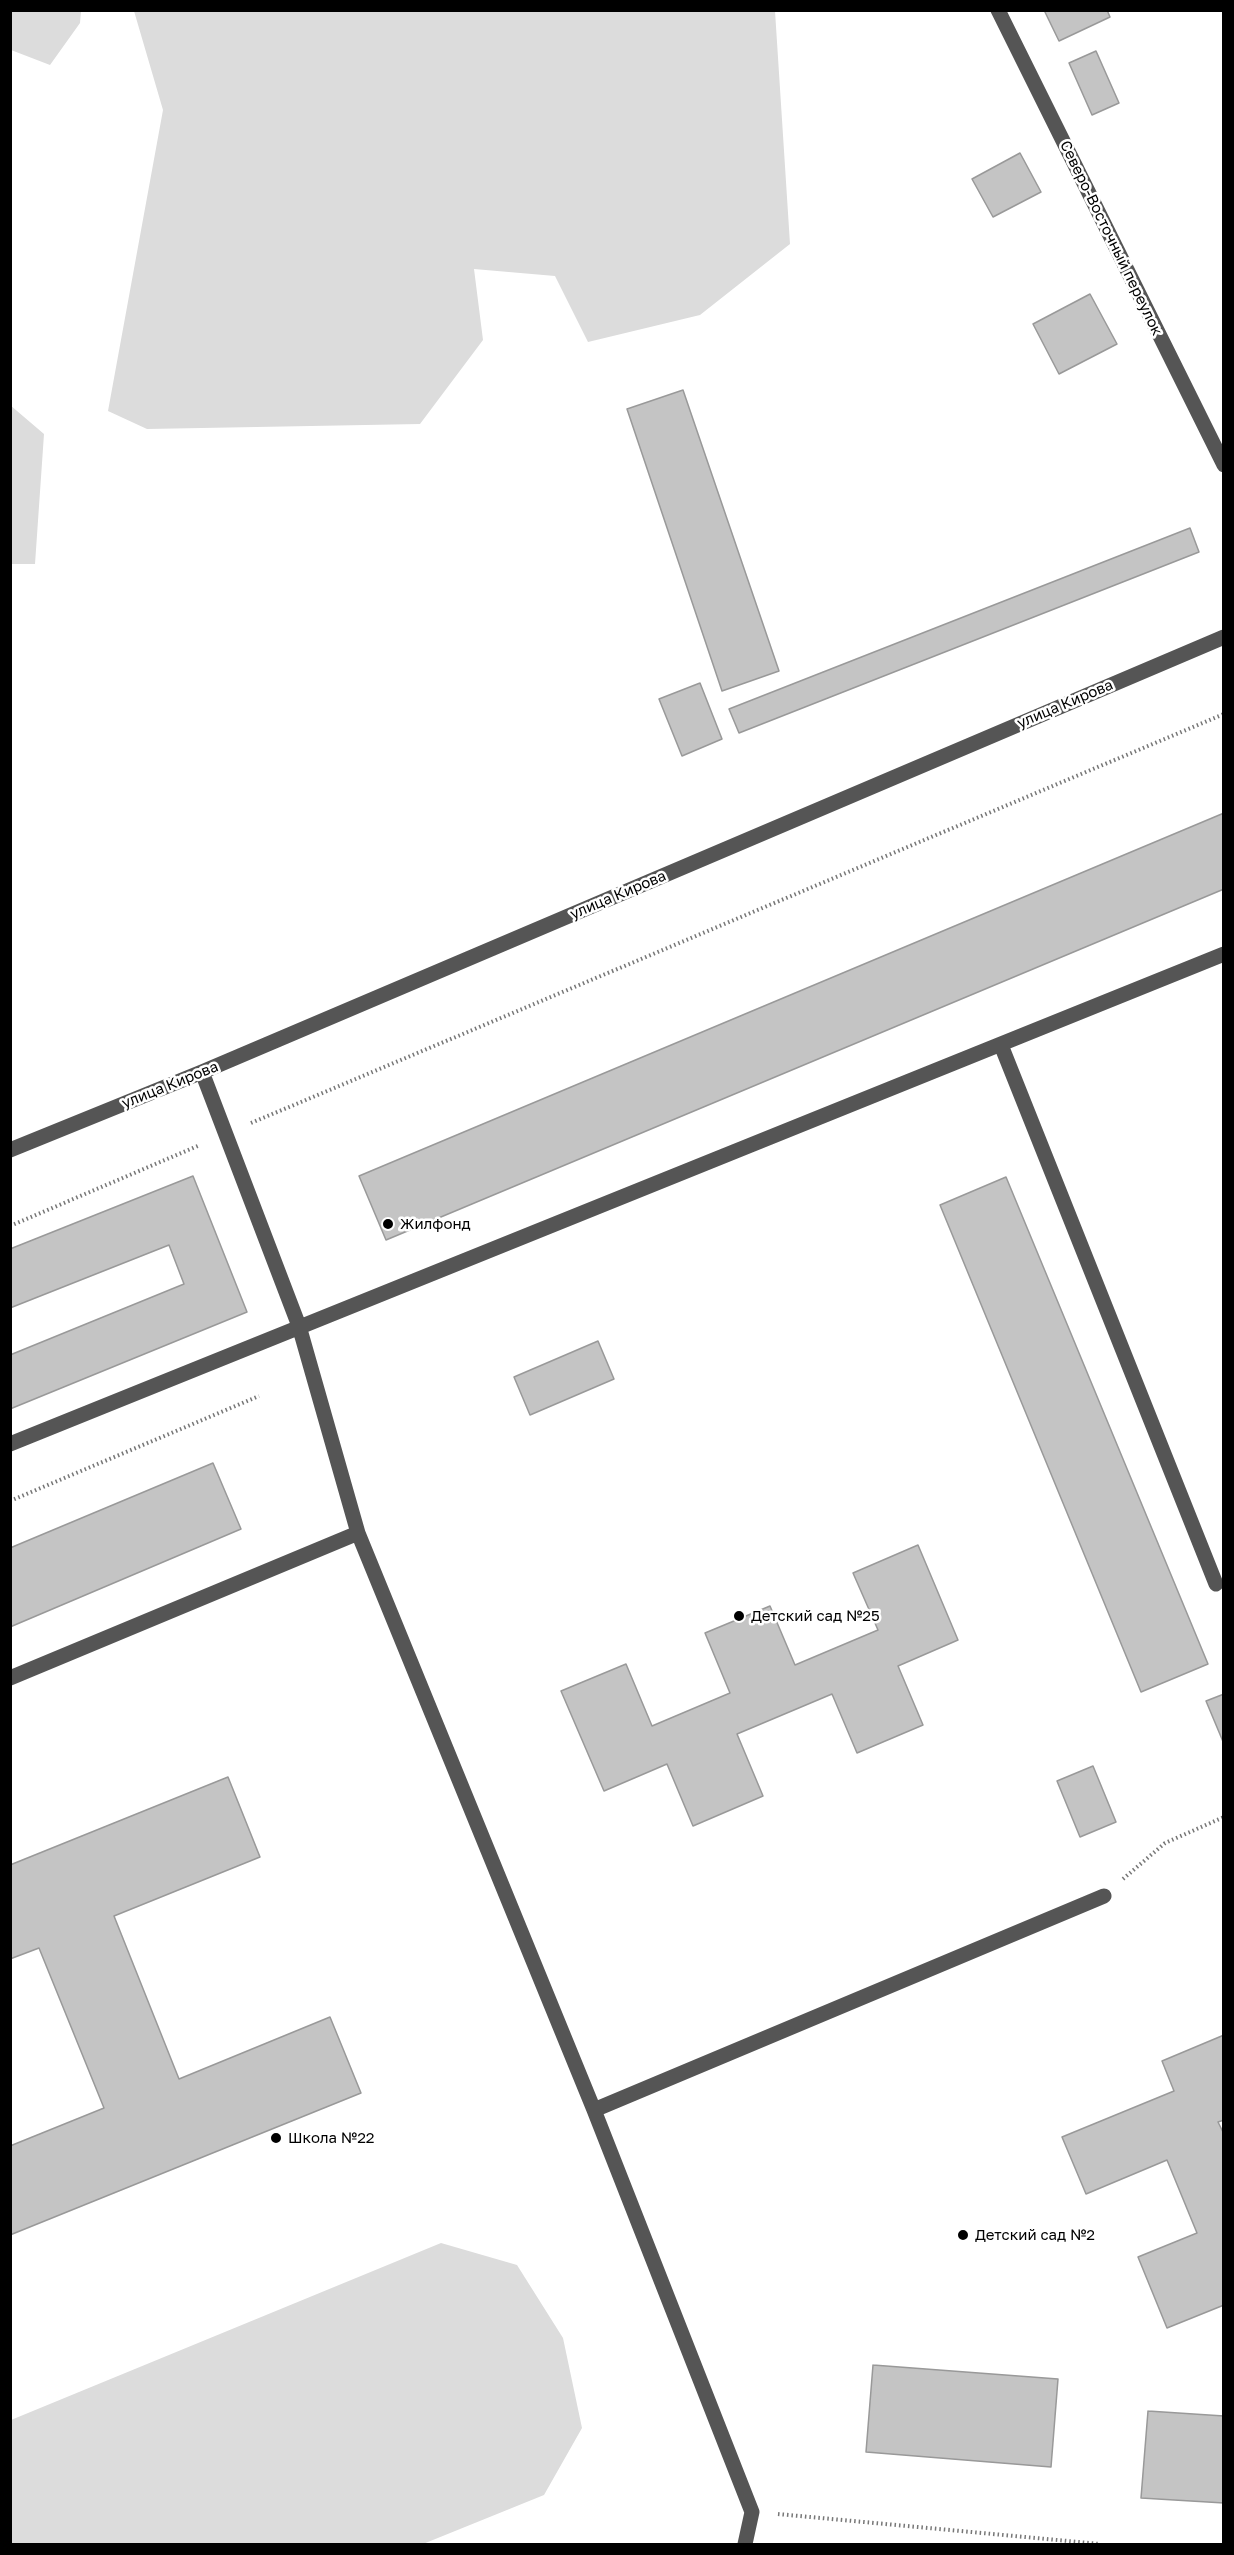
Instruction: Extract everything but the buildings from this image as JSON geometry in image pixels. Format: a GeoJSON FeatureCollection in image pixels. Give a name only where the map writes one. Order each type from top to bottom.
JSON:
{"type":"FeatureCollection","features":[{"type":"Feature","properties":{"kind":"street","name":"Северо-Восточный переулок"},"geometry":{"type":"LineString","coordinates":[[999,10],[1224,465]]}},
{"type":"Feature","properties":{"kind":"street","name":"улица Кирова"},"geometry":{"type":"LineString","coordinates":[[10,1150],[202,1072],[1224,637]]}},
{"type":"Feature","properties":{"kind":"street"},"geometry":{"type":"LineString","coordinates":[[10,1444],[1224,954]]}},
{"type":"Feature","properties":{"kind":"street"},"geometry":{"type":"LineString","coordinates":[[1001,1045],[1216,1584]]}},
{"type":"Feature","properties":{"kind":"street"},"geometry":{"type":"LineString","coordinates":[[202,1072],[299,1326],[358,1533],[594,2110],[752,2512],[746,2544]]}},
{"type":"Feature","properties":{"kind":"street"},"geometry":{"type":"LineString","coordinates":[[10,1678],[358,1533]]}},
{"type":"Feature","properties":{"kind":"street"},"geometry":{"type":"LineString","coordinates":[[594,2110],[1104,1896]]}},
{"type":"Feature","properties":{"kind":"path"},"geometry":{"type":"LineString","coordinates":[[10,1226],[1224,714]]}},
{"type":"Feature","properties":{"kind":"path"},"geometry":{"type":"LineString","coordinates":[[10,1501],[259,1396]]}},
{"type":"Feature","properties":{"kind":"path"},"geometry":{"type":"LineString","coordinates":[[1104,1896],[1165,1843],[1224,1817]]}},
{"type":"Feature","properties":{"kind":"path"},"geometry":{"type":"LineString","coordinates":[[752,2512],[1100,2544]]}},
{"type":"Feature","properties":{"kind":"shaded area"},"geometry":{"type":"Polygon","coordinates":[[[10,11],[81,11],[80,23],[50,65],[11,50],[10,11]]]}},
{"type":"Feature","properties":{"kind":"shaded area"},"geometry":{"type":"Polygon","coordinates":[[[134,11],[775,11],[790,244],[700,315],[588,342],[555,276],[474,269],[483,340],[420,424],[147,429],[108,411],[163,110],[134,11]]]}},
{"type":"Feature","properties":{"kind":"shaded area"},"geometry":{"type":"Polygon","coordinates":[[[10,405],[44,434],[35,564],[11,564],[10,405]]]}},
{"type":"Feature","properties":{"kind":"shaded area"},"geometry":{"type":"Polygon","coordinates":[[[441,2243],[517,2265],[563,2338],[582,2428],[544,2495],[423,2544],[11,2544],[11,2420],[441,2243]]]}},
{"type":"Feature","properties":{"kind":"place","name":"Жилфонд"},"geometry":{"type":"Point","coordinates":[388,1224]}},
{"type":"Feature","properties":{"kind":"place","name":"Детский сад №25"},"geometry":{"type":"Point","coordinates":[739,1616]}},
{"type":"Feature","properties":{"kind":"place","name":"Школа №22"},"geometry":{"type":"Point","coordinates":[276,2138]}},
{"type":"Feature","properties":{"kind":"place","name":"Детский сад №2"},"geometry":{"type":"Point","coordinates":[963,2235]}}]}
